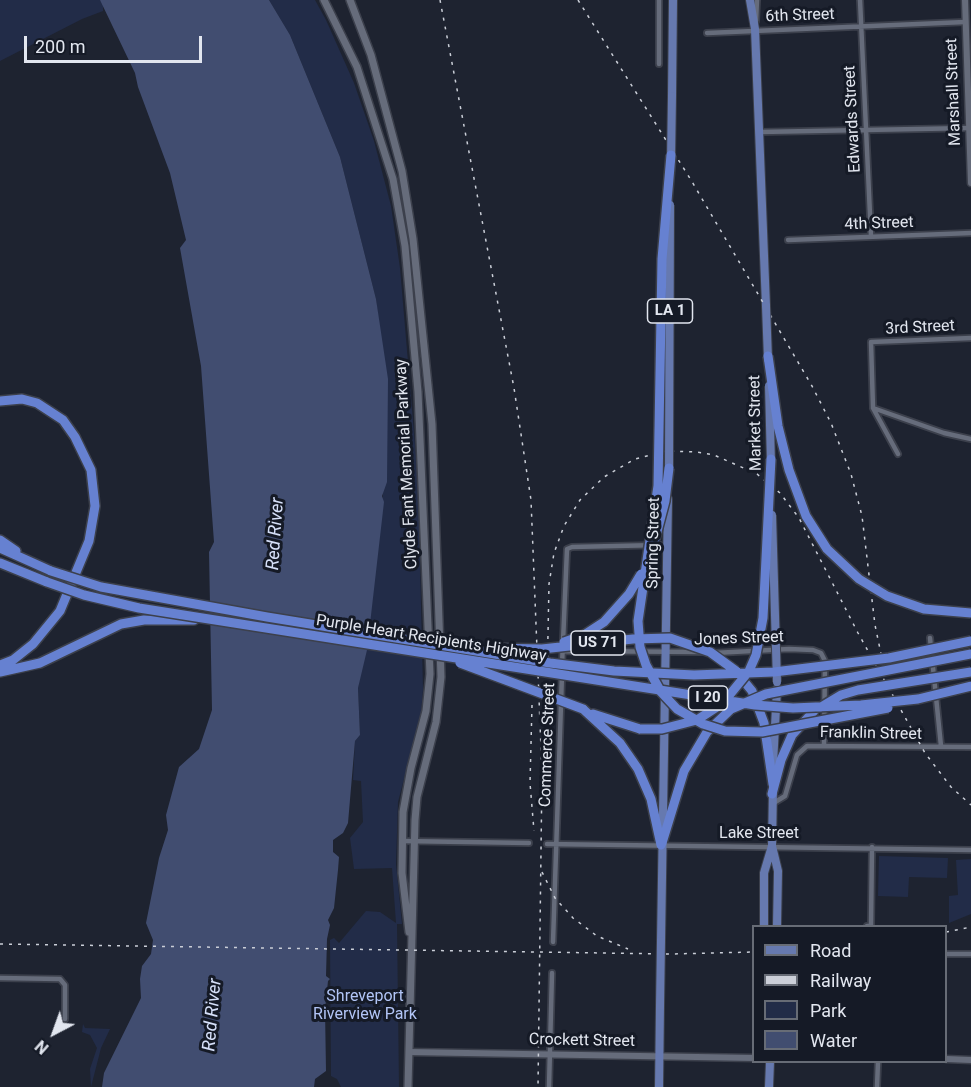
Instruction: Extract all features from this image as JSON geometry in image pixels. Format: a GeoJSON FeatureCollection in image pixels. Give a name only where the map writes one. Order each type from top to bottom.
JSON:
{"type":"FeatureCollection","features":[{"type":"Feature","properties":{"kind":"highway"},"geometry":{"type":"LineString","coordinates":[[671,154],[662,259],[658,486],[638,621],[640,647],[650,674],[669,701],[686,715],[713,728],[736,733],[762,732],[872,711],[918,699]]}},
{"type":"Feature","properties":{"kind":"highway"},"geometry":{"type":"LineString","coordinates":[[768,356],[778,426],[789,470],[806,516],[827,549],[859,579],[887,596],[924,609],[971,613]]}},
{"type":"Feature","properties":{"kind":"highway"},"geometry":{"type":"LineString","coordinates":[[0,401],[22,399],[37,403],[63,420],[75,436],[91,470],[95,506],[89,540],[60,611],[33,644],[13,660],[0,665]]}},
{"type":"Feature","properties":{"kind":"highway"},"geometry":{"type":"LineString","coordinates":[[446,657],[618,724],[640,729],[662,729],[697,720],[723,703],[749,671],[756,655],[763,618],[771,459]]}},
{"type":"Feature","properties":{"kind":"highway"},"geometry":{"type":"LineString","coordinates":[[524,648],[575,639],[604,622],[622,603],[638,581],[654,545],[665,501],[669,468]]}},
{"type":"Feature","properties":{"kind":"highway"},"geometry":{"type":"LineString","coordinates":[[0,540],[29,562]]}},
{"type":"Feature","properties":{"kind":"highway","name":"Purple Heart Recipients Highway"},"geometry":{"type":"LineString","coordinates":[[0,548],[51,571],[122,591],[451,647],[614,671],[720,675],[851,664],[971,641]]}},
{"type":"Feature","properties":{"kind":"highway","name":"Purple Heart Recipients Highway"},"geometry":{"type":"LineString","coordinates":[[0,563],[46,582],[121,604],[216,621],[755,705],[829,707],[918,699],[971,686]]}},
{"type":"Feature","properties":{"kind":"highway"},"geometry":{"type":"LineString","coordinates":[[0,672],[40,663],[121,624],[144,620],[216,621]]}},
{"type":"Feature","properties":{"kind":"highway","name":"US 71"},"geometry":{"type":"LineString","coordinates":[[451,647],[524,648],[670,638],[710,652],[736,671],[752,692],[761,712],[773,784]]}},
{"type":"Feature","properties":{"kind":"highway"},"geometry":{"type":"LineString","coordinates":[[661,845],[684,771],[701,740],[731,709],[766,694],[971,654]]}},
{"type":"Feature","properties":{"kind":"highway"},"geometry":{"type":"LineString","coordinates":[[772,799],[780,760],[792,735],[814,711],[832,699],[858,690],[971,672]]}},
{"type":"Feature","properties":{"kind":"highway"},"geometry":{"type":"LineString","coordinates":[[582,709],[620,743],[638,769],[651,799],[661,845]]}},
{"type":"Feature","properties":{"kind":"main road","name":"Clyde Fant Memorial Parkway"},"geometry":{"type":"LineString","coordinates":[[324,0],[360,76],[393,179],[405,246],[418,392],[429,674],[426,711],[406,789],[402,841],[404,897],[410,938],[408,1087]]}},
{"type":"Feature","properties":{"kind":"main road","name":"Clyde Fant Memorial Parkway"},"geometry":{"type":"LineString","coordinates":[[350,0],[371,55],[402,171],[413,238],[428,369],[441,677],[436,722],[417,796],[413,920],[410,938]]}},
{"type":"Feature","properties":{"kind":"main road","name":"Spring Street"},"geometry":{"type":"LineString","coordinates":[[659,1087],[661,845],[669,468],[673,0]]}},
{"type":"Feature","properties":{"kind":"main road"},"geometry":{"type":"LineString","coordinates":[[750,0],[755,29]]}},
{"type":"Feature","properties":{"kind":"main road","name":"Market Street"},"geometry":{"type":"LineString","coordinates":[[755,29],[768,356],[777,682],[772,846],[778,870],[777,925]]}},
{"type":"Feature","properties":{"kind":"main road","name":"Market Street"},"geometry":{"type":"LineString","coordinates":[[764,925],[764,873],[772,846]]}},
{"type":"Feature","properties":{"kind":"main road"},"geometry":{"type":"LineString","coordinates":[[769,1087],[770,1063]]}},
{"type":"Feature","properties":{"kind":"street"},"geometry":{"type":"LineString","coordinates":[[659,0],[659,64]]}},
{"type":"Feature","properties":{"kind":"street","name":"Market Street"},"geometry":{"type":"LineString","coordinates":[[755,29],[756,0]]}},
{"type":"Feature","properties":{"kind":"street","name":"Edwards Street"},"geometry":{"type":"LineString","coordinates":[[860,0],[871,236]]}},
{"type":"Feature","properties":{"kind":"street","name":"Marshall Street"},"geometry":{"type":"LineString","coordinates":[[965,0],[971,183]]}},
{"type":"Feature","properties":{"kind":"street","name":"6th Street"},"geometry":{"type":"LineString","coordinates":[[707,33],[755,29],[965,22]]}},
{"type":"Feature","properties":{"kind":"street"},"geometry":{"type":"LineString","coordinates":[[759,132],[970,128]]}},
{"type":"Feature","properties":{"kind":"street","name":"4th Street"},"geometry":{"type":"LineString","coordinates":[[788,240],[971,233]]}},
{"type":"Feature","properties":{"kind":"street","name":"3rd Street"},"geometry":{"type":"LineString","coordinates":[[873,408],[871,342],[971,338]]}},
{"type":"Feature","properties":{"kind":"street"},"geometry":{"type":"LineString","coordinates":[[873,408],[944,433],[971,439]]}},
{"type":"Feature","properties":{"kind":"street"},"geometry":{"type":"LineString","coordinates":[[873,408],[898,454]]}},
{"type":"Feature","properties":{"kind":"street","name":"Commerce Street"},"geometry":{"type":"LineString","coordinates":[[553,942],[567,549],[660,545]]}},
{"type":"Feature","properties":{"kind":"street"},"geometry":{"type":"LineString","coordinates":[[930,638],[941,746]]}},
{"type":"Feature","properties":{"kind":"street","name":"Jones Street"},"geometry":{"type":"LineString","coordinates":[[563,651],[818,651],[825,661],[824,745]]}},
{"type":"Feature","properties":{"kind":"street","name":"Franklin Street"},"geometry":{"type":"LineString","coordinates":[[772,799],[785,796],[799,751],[807,746],[971,747]]}},
{"type":"Feature","properties":{"kind":"street"},"geometry":{"type":"LineString","coordinates":[[402,841],[529,843]]}},
{"type":"Feature","properties":{"kind":"street","name":"Lake Street"},"geometry":{"type":"LineString","coordinates":[[547,844],[971,850]]}},
{"type":"Feature","properties":{"kind":"street"},"geometry":{"type":"LineString","coordinates":[[871,925],[872,848]]}},
{"type":"Feature","properties":{"kind":"street"},"geometry":{"type":"LineString","coordinates":[[947,954],[971,954]]}},
{"type":"Feature","properties":{"kind":"street"},"geometry":{"type":"LineString","coordinates":[[549,1087],[552,973]]}},
{"type":"Feature","properties":{"kind":"street"},"geometry":{"type":"LineString","coordinates":[[0,978],[62,980],[65,1019]]}},
{"type":"Feature","properties":{"kind":"street","name":"Crockett Street"},"geometry":{"type":"LineString","coordinates":[[409,1052],[752,1058]]}},
{"type":"Feature","properties":{"kind":"street"},"geometry":{"type":"LineString","coordinates":[[947,1059],[971,1059]]}},
{"type":"Feature","properties":{"kind":"street"},"geometry":{"type":"LineString","coordinates":[[877,1087],[878,1063]]}},
{"type":"Feature","properties":{"kind":"green space"},"geometry":{"type":"Polygon","coordinates":[[[0,0],[100,0],[103,3],[103,11],[82,19],[0,61],[0,0]]]}},
{"type":"Feature","properties":{"kind":"green space","name":"Shreveport Riverview Park"},"geometry":{"type":"Polygon","coordinates":[[[269,0],[315,0],[326,20],[354,83],[374,141],[391,206],[400,268],[418,480],[423,689],[421,713],[398,802],[396,864],[402,924],[397,924],[399,1087],[341,1087],[337,1079],[331,1076],[330,940],[334,938],[339,943],[366,911],[380,912],[396,923],[392,868],[354,869],[350,838],[363,822],[361,781],[353,780],[355,741],[360,735],[358,688],[383,506],[380,333],[376,299],[340,157],[290,35],[269,0]]]}},
{"type":"Feature","properties":{"kind":"green space"},"geometry":{"type":"Polygon","coordinates":[[[879,856],[948,858],[947,878],[909,877],[908,897],[878,896],[879,856]]]}},
{"type":"Feature","properties":{"kind":"green space"},"geometry":{"type":"Polygon","coordinates":[[[971,859],[971,914],[949,923],[949,896],[958,895],[956,860],[971,859]]]}},
{"type":"Feature","properties":{"kind":"green space"},"geometry":{"type":"Polygon","coordinates":[[[83,1024],[85,1028],[110,1029],[101,1048],[91,1087],[90,1069],[97,1048],[90,1035],[82,1032],[83,1024]]]}},
{"type":"Feature","properties":{"kind":"water","name":"Red River"},"geometry":{"type":"Polygon","coordinates":[[[100,0],[269,0],[290,35],[340,157],[376,299],[388,379],[387,482],[382,496],[384,502],[367,650],[358,688],[360,735],[355,741],[348,823],[343,833],[333,840],[333,852],[339,857],[334,908],[328,920],[330,925],[327,939],[326,976],[330,979],[325,1009],[326,1071],[315,1079],[314,1087],[102,1087],[104,1073],[141,998],[142,966],[151,954],[153,940],[146,923],[159,858],[168,830],[166,815],[179,767],[199,749],[212,710],[209,552],[214,542],[201,366],[180,248],[186,240],[170,173],[135,73],[100,0]]]}},
{"type":"Feature","properties":{"kind":"railway"},"geometry":{"type":"LineString","coordinates":[[440,0],[514,388],[531,500],[542,773],[538,1087]]}},
{"type":"Feature","properties":{"kind":"railway"},"geometry":{"type":"LineString","coordinates":[[578,0],[691,180],[812,386],[831,423],[851,474],[862,516],[875,625],[885,673]]}},
{"type":"Feature","properties":{"kind":"railway"},"geometry":{"type":"LineString","coordinates":[[547,684],[549,584],[554,553],[564,526],[580,500],[604,477],[635,459],[666,451],[714,455],[757,474],[780,493],[799,518],[858,633],[925,753],[951,787],[971,805]]}},
{"type":"Feature","properties":{"kind":"railway"},"geometry":{"type":"LineString","coordinates":[[532,705],[530,783],[534,831]]}},
{"type":"Feature","properties":{"kind":"railway"},"geometry":{"type":"LineString","coordinates":[[542,872],[555,898],[573,918],[597,936],[628,949]]}},
{"type":"Feature","properties":{"kind":"railway"},"geometry":{"type":"LineString","coordinates":[[947,932],[971,927]]}},
{"type":"Feature","properties":{"kind":"railway"},"geometry":{"type":"LineString","coordinates":[[0,944],[670,954],[752,952]]}}]}
